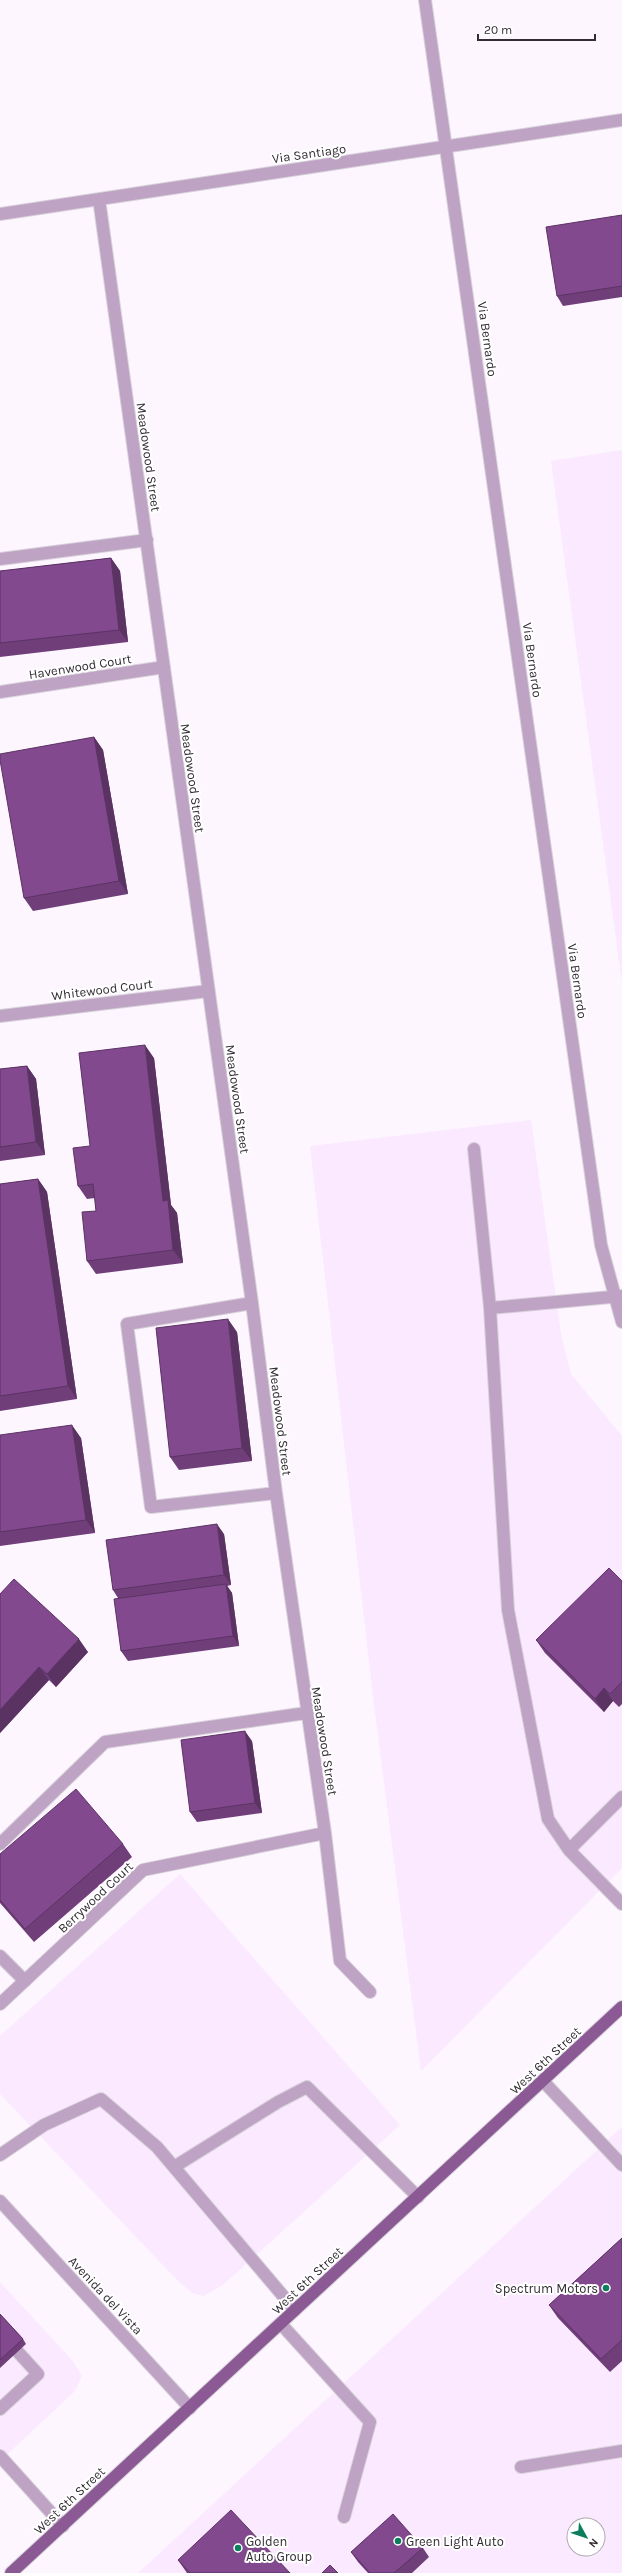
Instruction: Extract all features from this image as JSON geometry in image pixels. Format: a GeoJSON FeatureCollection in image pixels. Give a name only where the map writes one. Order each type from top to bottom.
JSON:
{"type":"FeatureCollection","features":[{"type":"Feature","properties":{"kind":"main road","name":"West 6th Street"},"geometry":{"type":"LineString","coordinates":[[11,2573],[622,2007]]}},
{"type":"Feature","properties":{"kind":"street","name":"Via Bernardo"},"geometry":{"type":"LineString","coordinates":[[426,0],[601,1245],[619,1297],[622,1322]]}},
{"type":"Feature","properties":{"kind":"street","name":"Via Santiago"},"geometry":{"type":"LineString","coordinates":[[0,214],[446,145],[622,120]]}},
{"type":"Feature","properties":{"kind":"street","name":"Meadowood Street"},"geometry":{"type":"LineString","coordinates":[[99,199],[252,1303],[306,1713],[325,1833],[340,1960],[370,1992]]}},
{"type":"Feature","properties":{"kind":"street"},"geometry":{"type":"LineString","coordinates":[[0,559],[147,540]]}},
{"type":"Feature","properties":{"kind":"street","name":"Havenwood Court"},"geometry":{"type":"LineString","coordinates":[[0,692],[164,667]]}},
{"type":"Feature","properties":{"kind":"street","name":"Whitewood Court"},"geometry":{"type":"LineString","coordinates":[[0,1016],[208,991]]}},
{"type":"Feature","properties":{"kind":"street"},"geometry":{"type":"LineString","coordinates":[[474,1149],[490,1308],[508,1610],[548,1819],[568,1850],[622,1904]]}},
{"type":"Feature","properties":{"kind":"street"},"geometry":{"type":"LineString","coordinates":[[490,1308],[619,1297]]}},
{"type":"Feature","properties":{"kind":"street"},"geometry":{"type":"LineString","coordinates":[[252,1303],[127,1324],[151,1506],[276,1493]]}},
{"type":"Feature","properties":{"kind":"street"},"geometry":{"type":"LineString","coordinates":[[0,1844],[105,1742],[306,1713]]}},
{"type":"Feature","properties":{"kind":"street"},"geometry":{"type":"LineString","coordinates":[[568,1850],[622,1797]]}},
{"type":"Feature","properties":{"kind":"street","name":"Berrywood Court"},"geometry":{"type":"LineString","coordinates":[[0,2004],[143,1870],[325,1833]]}},
{"type":"Feature","properties":{"kind":"street"},"geometry":{"type":"LineString","coordinates":[[0,1956],[25,1981]]}},
{"type":"Feature","properties":{"kind":"street"},"geometry":{"type":"LineString","coordinates":[[543,2081],[622,2165]]}},
{"type":"Feature","properties":{"kind":"street"},"geometry":{"type":"LineString","coordinates":[[174,2167],[278,2102],[307,2087],[418,2197]]}},
{"type":"Feature","properties":{"kind":"street"},"geometry":{"type":"LineString","coordinates":[[0,2154],[44,2125],[101,2099],[157,2147],[295,2310]]}},
{"type":"Feature","properties":{"kind":"street","name":"Avenida del Vista"},"geometry":{"type":"LineString","coordinates":[[0,2201],[190,2408]]}},
{"type":"Feature","properties":{"kind":"street"},"geometry":{"type":"LineString","coordinates":[[281,2324],[370,2422],[344,2517]]}},
{"type":"Feature","properties":{"kind":"street"},"geometry":{"type":"LineString","coordinates":[[1,2406],[38,2374],[18,2352]]}},
{"type":"Feature","properties":{"kind":"street"},"geometry":{"type":"LineString","coordinates":[[521,2468],[622,2451]]}},
{"type":"Feature","properties":{"kind":"street"},"geometry":{"type":"LineString","coordinates":[[0,2456],[63,2526]]}},
{"type":"Feature","properties":{"kind":"shaded area"},"geometry":{"type":"Polygon","coordinates":[[[622,450],[622,983],[551,461],[622,450]]]}},
{"type":"Feature","properties":{"kind":"shaded area"},"geometry":{"type":"Polygon","coordinates":[[[531,1120],[561,1334],[571,1374],[622,1436],[622,1868],[421,2071],[373,1697],[310,1146],[531,1120]]]}},
{"type":"Feature","properties":{"kind":"shaded area"},"geometry":{"type":"Polygon","coordinates":[[[180,1874],[400,2125],[223,2285],[204,2296],[192,2293],[177,2280],[0,2094],[0,2036],[180,1874]]]}},
{"type":"Feature","properties":{"kind":"shaded area"},"geometry":{"type":"Polygon","coordinates":[[[622,2127],[622,2573],[138,2573],[622,2127]]]}},
{"type":"Feature","properties":{"kind":"shaded area"},"geometry":{"type":"Polygon","coordinates":[[[0,2282],[72,2360],[82,2376],[75,2391],[0,2461],[0,2282]]]}},
{"type":"Feature","properties":{"kind":"building"},"geometry":{"type":"Polygon","coordinates":[[[622,215],[622,286],[557,296],[546,227],[622,215]]]}},
{"type":"Feature","properties":{"kind":"building"},"geometry":{"type":"Polygon","coordinates":[[[111,558],[119,630],[0,643],[0,571],[111,558]]]}},
{"type":"Feature","properties":{"kind":"building"},"geometry":{"type":"Polygon","coordinates":[[[94,737],[119,881],[24,898],[0,754],[94,737]]]}},
{"type":"Feature","properties":{"kind":"building"},"geometry":{"type":"Polygon","coordinates":[[[145,1045],[163,1201],[168,1200],[173,1250],[87,1261],[82,1212],[96,1211],[93,1184],[78,1186],[73,1148],[90,1146],[79,1053],[145,1045]]]}},
{"type":"Feature","properties":{"kind":"building"},"geometry":{"type":"Polygon","coordinates":[[[27,1066],[36,1142],[0,1147],[0,1069],[27,1066]]]}},
{"type":"Feature","properties":{"kind":"building"},"geometry":{"type":"Polygon","coordinates":[[[38,1179],[68,1386],[0,1396],[0,1184],[38,1179]]]}},
{"type":"Feature","properties":{"kind":"building"},"geometry":{"type":"Polygon","coordinates":[[[228,1319],[242,1448],[170,1457],[156,1328],[228,1319]]]}},
{"type":"Feature","properties":{"kind":"building"},"geometry":{"type":"Polygon","coordinates":[[[72,1425],[86,1520],[0,1532],[0,1435],[72,1425]]]}},
{"type":"Feature","properties":{"kind":"building"},"geometry":{"type":"Polygon","coordinates":[[[217,1524],[224,1575],[113,1590],[106,1540],[217,1524]]]}},
{"type":"Feature","properties":{"kind":"building"},"geometry":{"type":"Polygon","coordinates":[[[609,1568],[622,1581],[622,1682],[610,1694],[604,1688],[595,1699],[536,1640],[609,1568]]]}},
{"type":"Feature","properties":{"kind":"building"},"geometry":{"type":"Polygon","coordinates":[[[14,1579],[79,1639],[47,1674],[39,1667],[0,1710],[0,1594],[14,1579]]]}},
{"type":"Feature","properties":{"kind":"building"},"geometry":{"type":"Polygon","coordinates":[[[226,1584],[233,1636],[121,1651],[114,1599],[226,1584]]]}},
{"type":"Feature","properties":{"kind":"building"},"geometry":{"type":"Polygon","coordinates":[[[245,1731],[255,1803],[190,1812],[181,1740],[245,1731]]]}},
{"type":"Feature","properties":{"kind":"building"},"geometry":{"type":"Polygon","coordinates":[[[76,1789],[123,1844],[25,1929],[0,1900],[0,1854],[76,1789]]]}},
{"type":"Feature","properties":{"kind":"building","name":"Spectrum Motors"},"geometry":{"type":"Polygon","coordinates":[[[622,2238],[622,2340],[601,2359],[549,2305],[622,2238]]]}},
{"type":"Feature","properties":{"kind":"building"},"geometry":{"type":"Polygon","coordinates":[[[0,2314],[23,2339],[0,2360],[0,2314]]]}},
{"type":"Feature","properties":{"kind":"building","name":"Golden Auto Group"},"geometry":{"type":"Polygon","coordinates":[[[231,2510],[290,2573],[190,2573],[178,2560],[231,2510]]]}},
{"type":"Feature","properties":{"kind":"building","name":"Green Light Auto"},"geometry":{"type":"Polygon","coordinates":[[[393,2514],[423,2548],[394,2573],[370,2573],[351,2552],[393,2514]]]}},
{"type":"Feature","properties":{"kind":"building"},"geometry":{"type":"Polygon","coordinates":[[[330,2565],[338,2573],[322,2573],[330,2565]]]}},
{"type":"Feature","properties":{"kind":"place","name":"Spectrum Motors"},"geometry":{"type":"Point","coordinates":[606,2288]}},
{"type":"Feature","properties":{"kind":"place","name":"Green Light Auto"},"geometry":{"type":"Point","coordinates":[398,2541]}},
{"type":"Feature","properties":{"kind":"place","name":"Golden Auto Group"},"geometry":{"type":"Point","coordinates":[238,2548]}}]}
